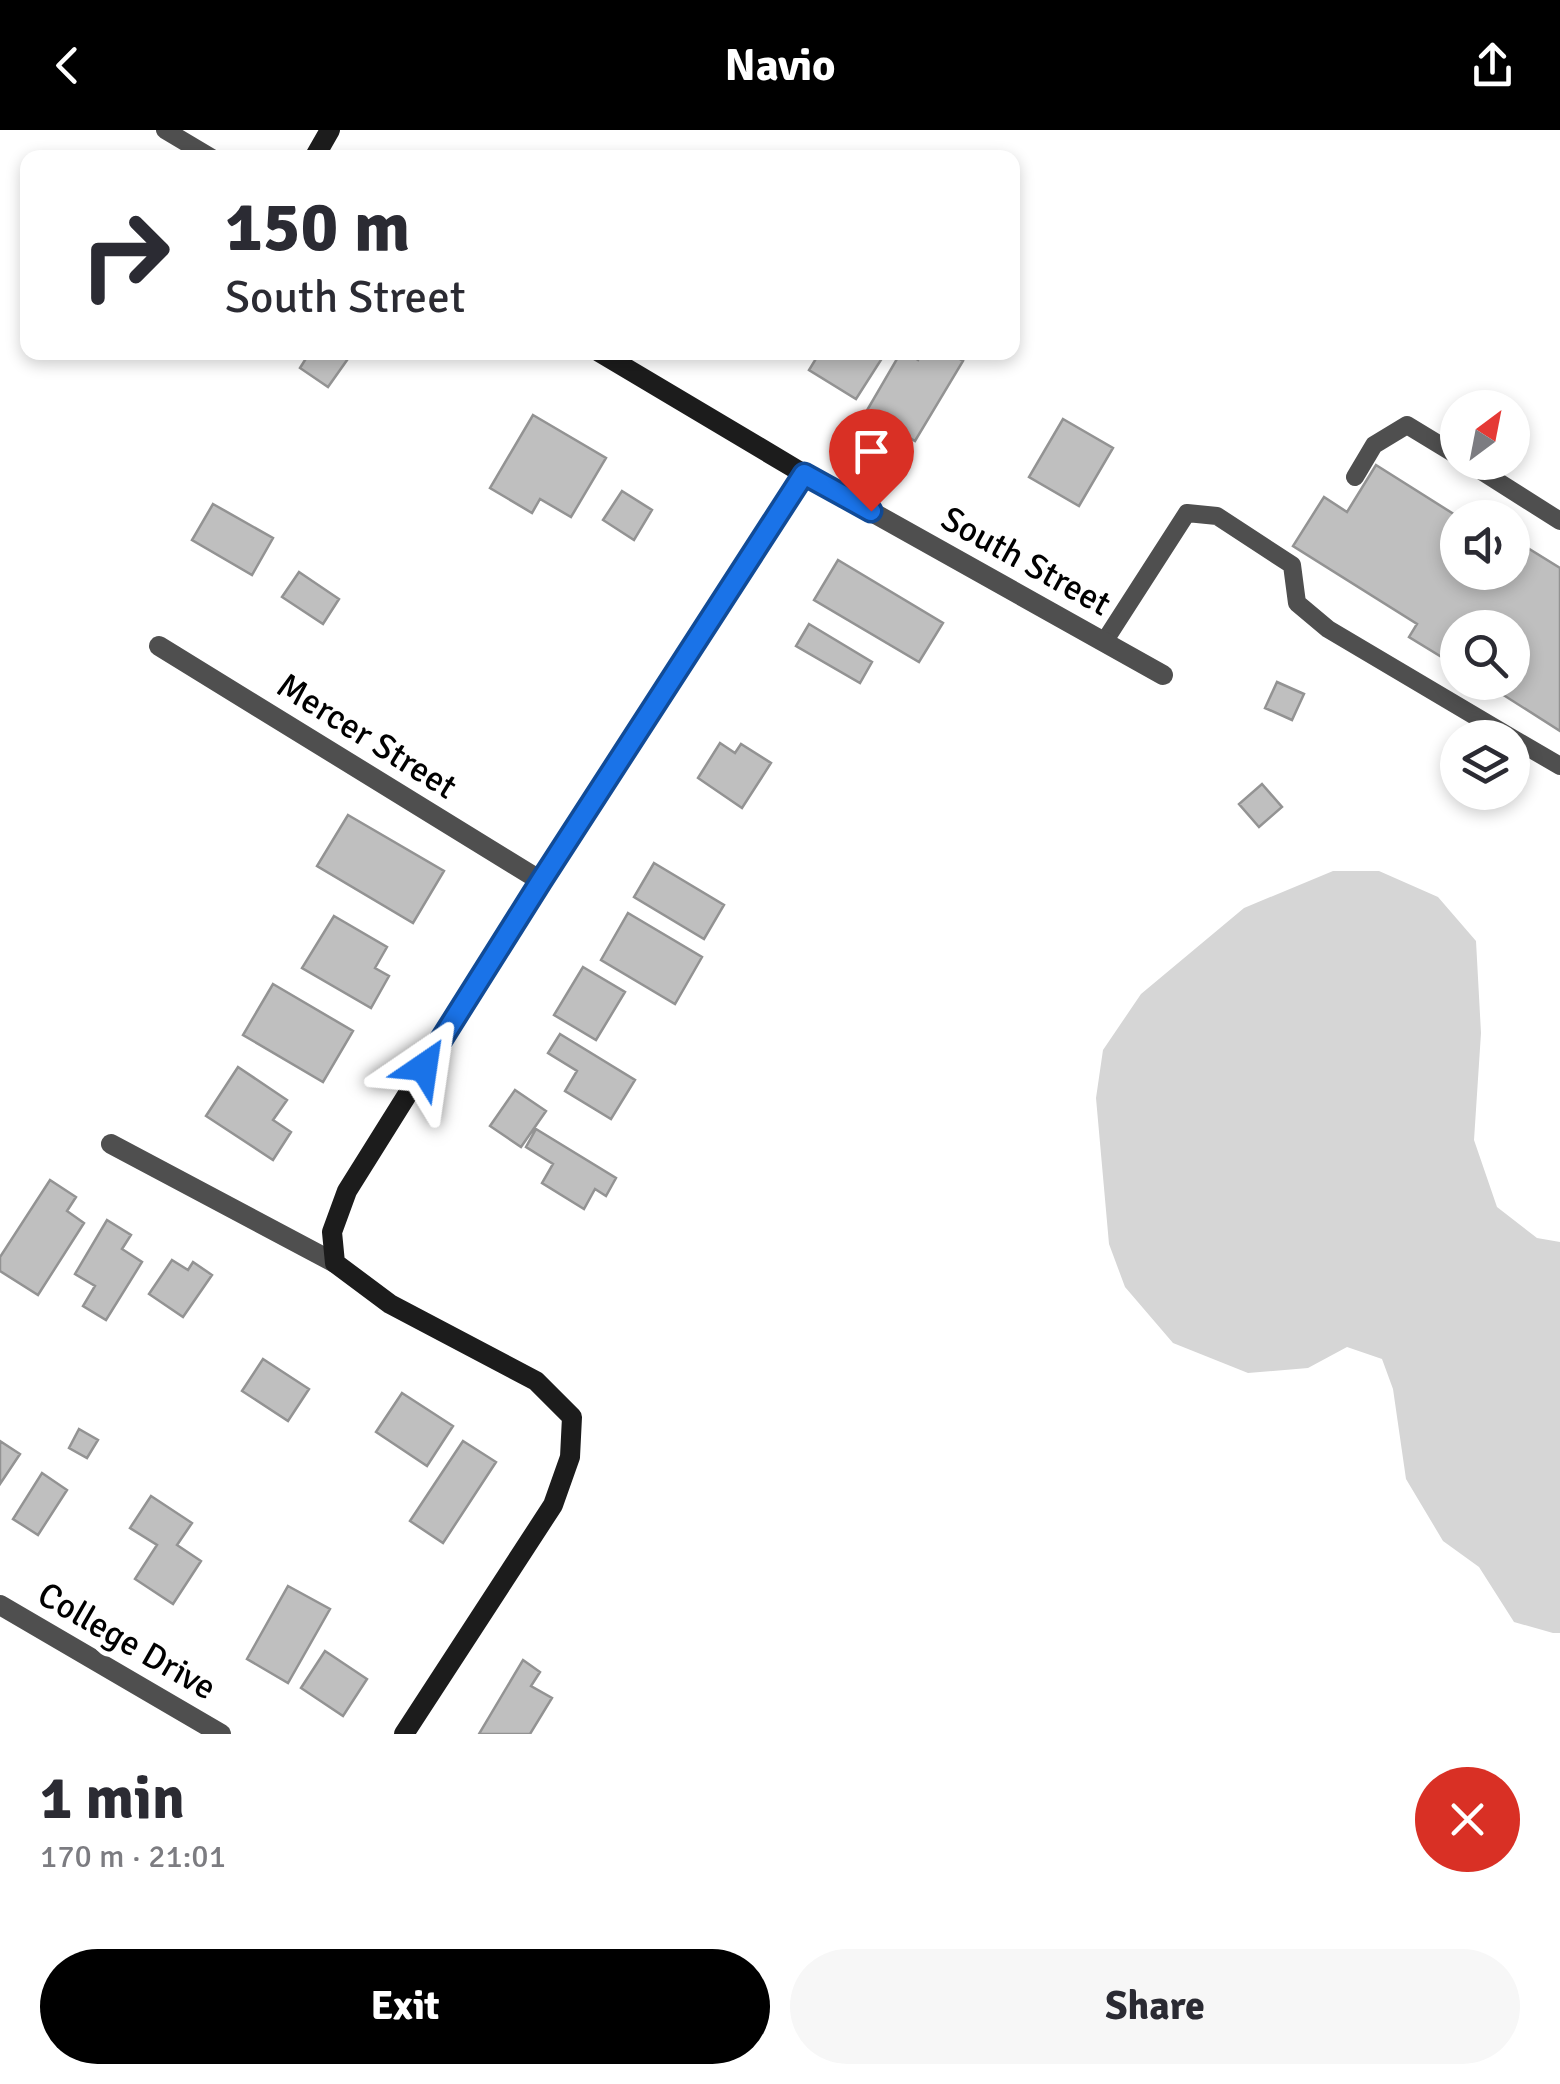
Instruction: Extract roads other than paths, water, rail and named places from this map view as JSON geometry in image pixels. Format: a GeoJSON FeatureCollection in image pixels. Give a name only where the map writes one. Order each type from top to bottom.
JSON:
{"type":"FeatureCollection","features":[{"type":"Feature","properties":{"kind":"street","name":"South Street"},"geometry":{"type":"LineString","coordinates":[[612,360],[804,474],[1163,675]]}},
{"type":"Feature","properties":{"kind":"street"},"geometry":{"type":"LineString","coordinates":[[334,1263],[332,1232],[347,1191],[541,881],[804,474]]}},
{"type":"Feature","properties":{"kind":"street","name":"Mercer Street"},"geometry":{"type":"LineString","coordinates":[[158,646],[541,881]]}},
{"type":"Feature","properties":{"kind":"street"},"geometry":{"type":"LineString","coordinates":[[111,1144],[334,1263],[390,1304],[536,1381],[572,1417],[570,1457],[554,1505],[404,1734]]}},
{"type":"Feature","properties":{"kind":"street","name":"College Drive"},"geometry":{"type":"LineString","coordinates":[[0,1605],[221,1734]]}},
{"type":"Feature","properties":{"kind":"lane"},"geometry":{"type":"LineString","coordinates":[[165,130],[199,150]]}},
{"type":"Feature","properties":{"kind":"lane"},"geometry":{"type":"LineString","coordinates":[[1355,477],[1374,445],[1407,425],[1440,445]]}},
{"type":"Feature","properties":{"kind":"lane"},"geometry":{"type":"LineString","coordinates":[[1495,480],[1560,521]]}},
{"type":"Feature","properties":{"kind":"lane"},"geometry":{"type":"LineString","coordinates":[[1104,642],[1187,512],[1217,516],[1292,564],[1298,603],[1328,629],[1482,720]]}},
{"type":"Feature","properties":{"kind":"lane"},"geometry":{"type":"LineString","coordinates":[[1530,748],[1560,766]]}}]}
